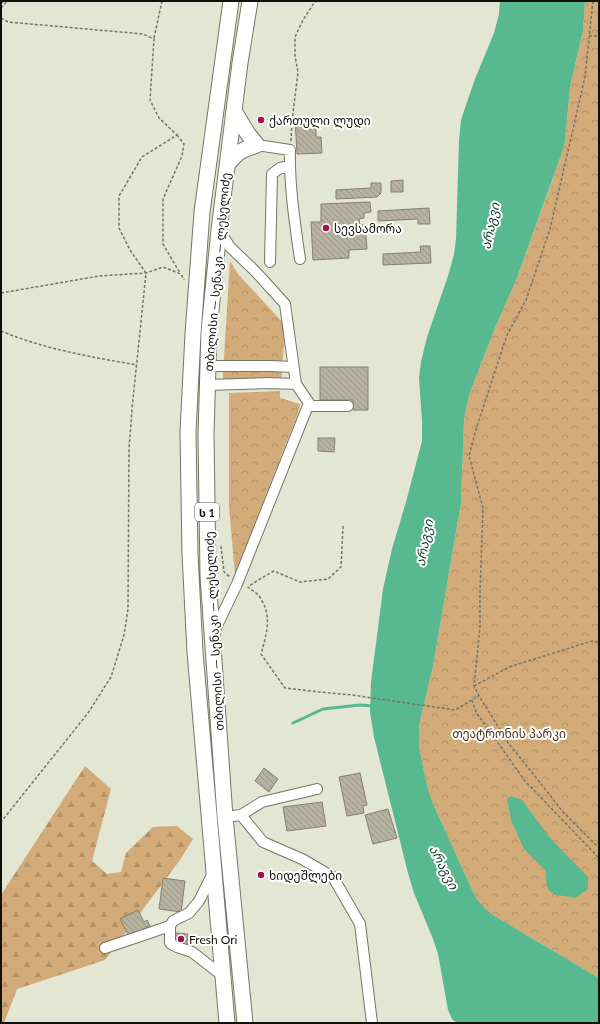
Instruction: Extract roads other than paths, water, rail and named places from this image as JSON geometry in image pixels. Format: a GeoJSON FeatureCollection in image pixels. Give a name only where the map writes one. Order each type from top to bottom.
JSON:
{"type":"FeatureCollection","features":[{"type":"Feature","properties":{"kind":"highway","name":"თბილისი — სენაკი — ლესელიძე"},"geometry":{"type":"LineString","coordinates":[[227,1023],[195,652],[190,554],[188,432],[193,334],[202,212],[231,1]]}},
{"type":"Feature","properties":{"kind":"highway","name":"თბილისი — სენაკი — ლესელიძე"},"geometry":{"type":"LineString","coordinates":[[245,1023],[225,817],[208,576],[206,435],[210,331],[219,230],[250,1]]}},
{"type":"Feature","properties":{"kind":"highway"},"geometry":{"type":"LineString","coordinates":[[228,164],[235,155],[257,145],[248,134],[234,111]]}},
{"type":"Feature","properties":{"kind":"lane"},"geometry":{"type":"LineString","coordinates":[[257,145],[290,150],[290,166],[300,259]]}},
{"type":"Feature","properties":{"kind":"lane"},"geometry":{"type":"LineString","coordinates":[[270,262],[272,174],[280,168],[290,166]]}},
{"type":"Feature","properties":{"kind":"lane"},"geometry":{"type":"LineString","coordinates":[[219,230],[230,247],[256,272],[285,304],[296,384],[309,404]]}},
{"type":"Feature","properties":{"kind":"lane"},"geometry":{"type":"LineString","coordinates":[[208,366],[293,367]]}},
{"type":"Feature","properties":{"kind":"lane"},"geometry":{"type":"LineString","coordinates":[[207,384],[296,384]]}},
{"type":"Feature","properties":{"kind":"lane"},"geometry":{"type":"LineString","coordinates":[[309,404],[348,406]]}},
{"type":"Feature","properties":{"kind":"lane"},"geometry":{"type":"LineString","coordinates":[[213,634],[237,584],[309,404]]}},
{"type":"Feature","properties":{"kind":"lane"},"geometry":{"type":"LineString","coordinates":[[225,817],[241,815],[262,802],[317,789]]}},
{"type":"Feature","properties":{"kind":"lane"},"geometry":{"type":"LineString","coordinates":[[241,815],[263,842],[302,859],[333,877],[360,924],[372,1023]]}},
{"type":"Feature","properties":{"kind":"lane"},"geometry":{"type":"LineString","coordinates":[[214,872],[199,901],[189,913],[173,921],[170,926],[170,942],[172,945],[192,952],[223,976]]}},
{"type":"Feature","properties":{"kind":"lane"},"geometry":{"type":"LineString","coordinates":[[105,948],[170,926]]}},
{"type":"Feature","properties":{"kind":"water","name":"არაგვი"},"geometry":{"type":"Polygon","coordinates":[[[500,1],[585,1],[583,31],[570,87],[565,142],[561,155],[517,278],[495,328],[469,395],[464,420],[461,503],[433,666],[419,726],[419,746],[428,790],[477,899],[493,915],[599,978],[599,1023],[457,1023],[452,1019],[448,1010],[438,954],[414,893],[408,873],[374,737],[370,712],[371,682],[383,589],[392,549],[422,441],[419,378],[421,362],[427,337],[454,254],[456,239],[461,120],[475,79],[494,33],[499,14],[500,1]]]}},
{"type":"Feature","properties":{"kind":"water"},"geometry":{"type":"Polygon","coordinates":[[[511,796],[522,800],[551,839],[588,877],[588,889],[575,898],[556,895],[549,891],[546,880],[546,871],[524,849],[511,820],[507,799],[511,796]]]}},
{"type":"Feature","properties":{"kind":"waterway"},"geometry":{"type":"LineString","coordinates":[[293,723],[323,709],[360,705],[374,706]]}},
{"type":"Feature","properties":{"kind":"place","name":"ქართული ლუდი"},"geometry":{"type":"Point","coordinates":[261,120]}},
{"type":"Feature","properties":{"kind":"place","name":"სევსამორა"},"geometry":{"type":"Point","coordinates":[326,228]}},
{"type":"Feature","properties":{"kind":"place","name":"ხიდეშლები"},"geometry":{"type":"Point","coordinates":[261,875]}},
{"type":"Feature","properties":{"kind":"place","name":"Fresh Ori"},"geometry":{"type":"Point","coordinates":[181,939]}},
{"type":"Feature","properties":{"kind":"park label","name":"თეატრონის პარკი"},"geometry":{"type":"Point","coordinates":[509,733]}}]}
